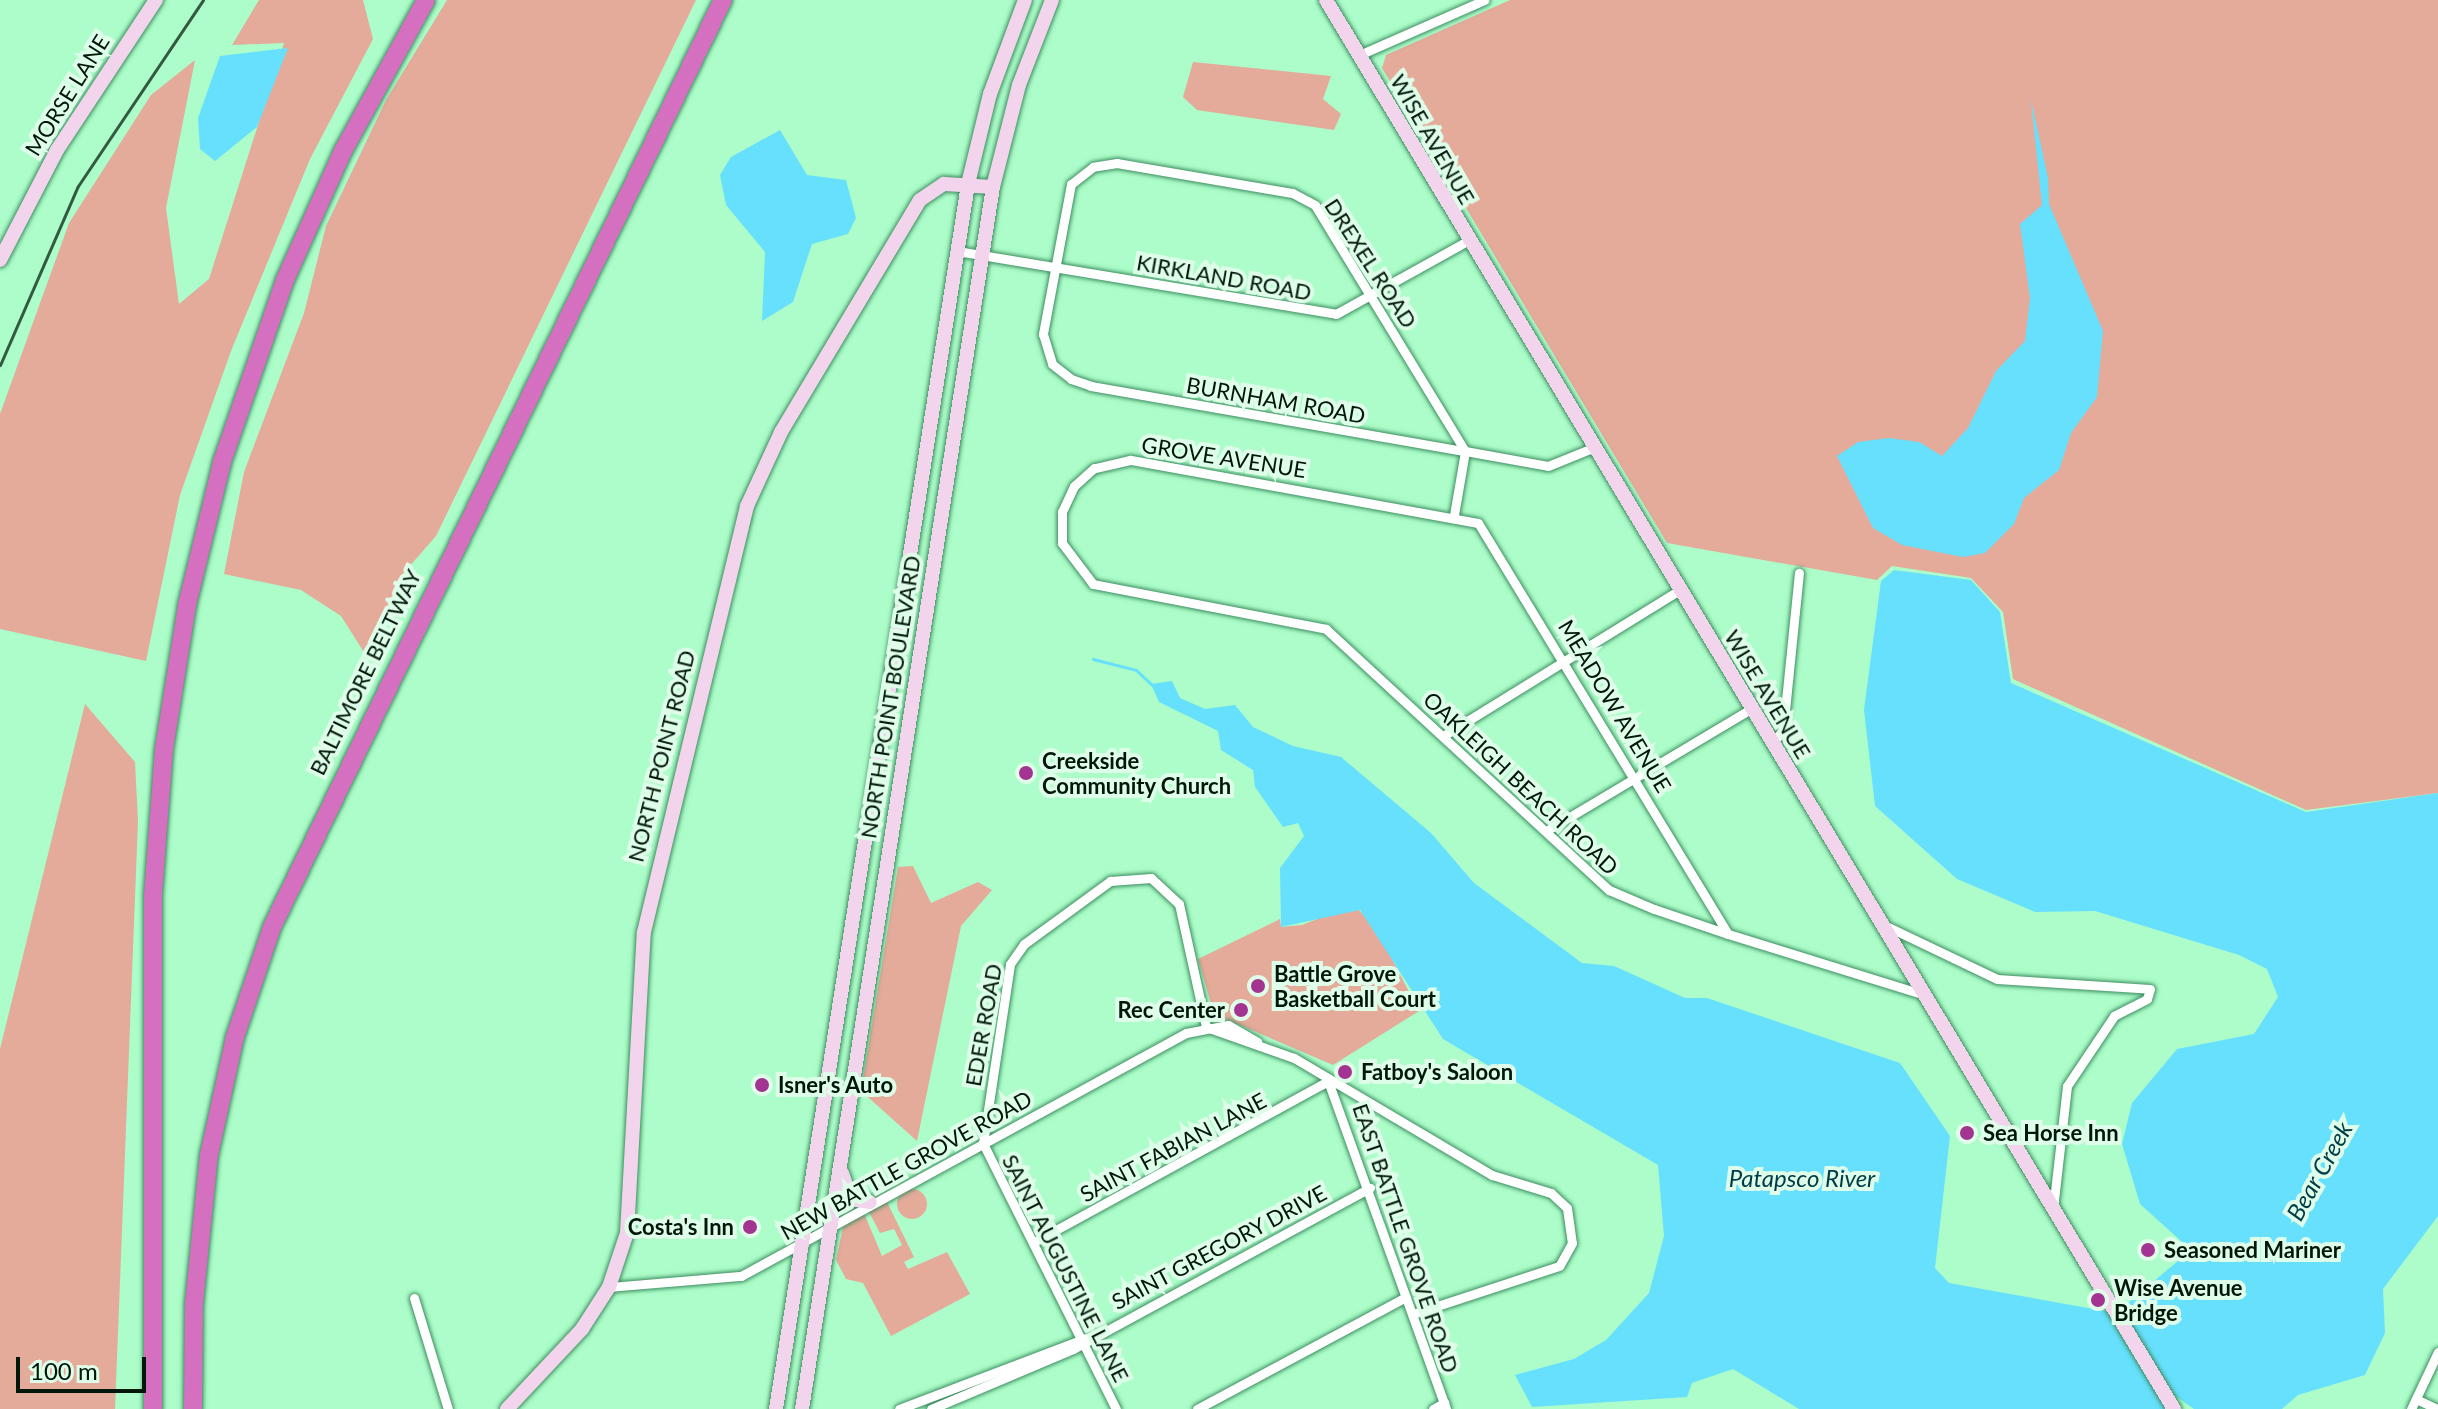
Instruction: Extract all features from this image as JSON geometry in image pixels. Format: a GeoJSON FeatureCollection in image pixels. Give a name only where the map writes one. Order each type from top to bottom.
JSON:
{"type":"FeatureCollection","features":[{"type":"Feature","properties":{"kind":"highway"},"geometry":{"type":"LineString","coordinates":[[153,1409],[153,895],[164,749],[187,605],[233,427],[285,280],[343,151],[426,0]]}},
{"type":"Feature","properties":{"kind":"highway","name":"BALTIMORE BELTWAY"},"geometry":{"type":"LineString","coordinates":[[193,1409],[207,1170],[235,1037],[272,927],[723,0]]}},
{"type":"Feature","properties":{"kind":"main road","name":"MORSE LANE"},"geometry":{"type":"LineString","coordinates":[[0,260],[57,150],[156,0]]}},
{"type":"Feature","properties":{"kind":"main road","name":"NORTH POINT BOULEVARD"},"geometry":{"type":"LineString","coordinates":[[776,1409],[968,184],[990,94],[1025,0]]}},
{"type":"Feature","properties":{"kind":"main road","name":"NORTH POINT BOULEVARD"},"geometry":{"type":"LineString","coordinates":[[802,1409],[993,187],[1019,85],[1052,0]]}},
{"type":"Feature","properties":{"kind":"main road","name":"WISE AVENUE"},"geometry":{"type":"LineString","coordinates":[[1326,0],[1467,241],[1595,447],[2174,1409]]}},
{"type":"Feature","properties":{"kind":"main road","name":"NORTH POINT ROAD"},"geometry":{"type":"LineString","coordinates":[[507,1409],[560,1360],[609,1287],[633,1197],[644,932],[747,506],[781,432],[920,200],[938,186],[968,184],[993,187]]}},
{"type":"Feature","properties":{"kind":"main road"},"geometry":{"type":"LineString","coordinates":[[843,983],[867,988]]}},
{"type":"Feature","properties":{"kind":"main road"},"geometry":{"type":"LineString","coordinates":[[840,1164],[851,1199],[870,1202]]}},
{"type":"Feature","properties":{"kind":"street"},"geometry":{"type":"LineString","coordinates":[[1359,55],[1484,0]]}},
{"type":"Feature","properties":{"kind":"street","name":"DREXEL ROAD"},"geometry":{"type":"LineString","coordinates":[[1053,265],[1071,184],[1093,167],[1117,163],[1301,196],[1322,212],[1465,451]]}},
{"type":"Feature","properties":{"kind":"street","name":"KIRKLAND ROAD"},"geometry":{"type":"LineString","coordinates":[[957,251],[1325,314],[1374,297],[1467,241]]}},
{"type":"Feature","properties":{"kind":"street","name":"BURNHAM ROAD"},"geometry":{"type":"LineString","coordinates":[[1053,265],[1044,343],[1052,364],[1071,379],[1555,466],[1595,447]]}},
{"type":"Feature","properties":{"kind":"street"},"geometry":{"type":"LineString","coordinates":[[1454,515],[1465,451]]}},
{"type":"Feature","properties":{"kind":"street","name":"GROVE AVENUE"},"geometry":{"type":"LineString","coordinates":[[1108,590],[1078,571],[1060,529],[1074,486],[1109,462],[1203,471],[1454,515]]}},
{"type":"Feature","properties":{"kind":"street","name":"MEADOW AVENUE"},"geometry":{"type":"LineString","coordinates":[[1454,515],[1490,534],[1728,934]]}},
{"type":"Feature","properties":{"kind":"street"},"geometry":{"type":"LineString","coordinates":[[1772,744],[1783,730],[1799,573]]}},
{"type":"Feature","properties":{"kind":"street","name":"OAKLEIGH BEACH ROAD"},"geometry":{"type":"LineString","coordinates":[[1108,590],[1326,629],[1619,896],[1728,934],[1925,995]]}},
{"type":"Feature","properties":{"kind":"street"},"geometry":{"type":"LineString","coordinates":[[1443,736],[1679,590]]}},
{"type":"Feature","properties":{"kind":"street"},"geometry":{"type":"LineString","coordinates":[[1546,831],[1751,709]]}},
{"type":"Feature","properties":{"kind":"street","name":"EDER ROAD"},"geometry":{"type":"LineString","coordinates":[[983,1143],[1012,958],[1117,877],[1151,878],[1175,895],[1206,1027]]}},
{"type":"Feature","properties":{"kind":"street"},"geometry":{"type":"LineString","coordinates":[[1882,924],[1997,979],[2150,989],[2147,999],[2114,1016],[2071,1076],[2059,1124],[2060,1196],[2053,1209]]}},
{"type":"Feature","properties":{"kind":"street"},"geometry":{"type":"LineString","coordinates":[[1206,1027],[1258,1042],[1502,1181],[1551,1193],[1570,1213],[1571,1247],[1554,1270],[1413,1314]]}},
{"type":"Feature","properties":{"kind":"street","name":"NEW BATTLE GROVE ROAD"},"geometry":{"type":"LineString","coordinates":[[609,1287],[733,1278],[870,1202],[1206,1027]]}},
{"type":"Feature","properties":{"kind":"street","name":"EAST BATTLE GROVE ROAD"},"geometry":{"type":"LineString","coordinates":[[1328,1081],[1370,1188],[1445,1406]]}},
{"type":"Feature","properties":{"kind":"street","name":"SAINT FABIAN LANE"},"geometry":{"type":"LineString","coordinates":[[1034,1242],[1328,1081]]}},
{"type":"Feature","properties":{"kind":"street","name":"SAINT AUGUSTINE LANE"},"geometry":{"type":"LineString","coordinates":[[983,1143],[1086,1338],[1116,1409]]}},
{"type":"Feature","properties":{"kind":"street","name":"SAINT GREGORY DRIVE"},"geometry":{"type":"LineString","coordinates":[[931,1409],[1086,1338],[1370,1188]]}},
{"type":"Feature","properties":{"kind":"street"},"geometry":{"type":"LineString","coordinates":[[1197,1409],[1406,1297]]}},
{"type":"Feature","properties":{"kind":"street"},"geometry":{"type":"LineString","coordinates":[[414,1298],[448,1409]]}},
{"type":"Feature","properties":{"kind":"street","name":"SAINT GREGORY DRIVE"},"geometry":{"type":"LineString","coordinates":[[899,1409],[1086,1338]]}},
{"type":"Feature","properties":{"kind":"street"},"geometry":{"type":"LineString","coordinates":[[2411,1409],[2438,1352]]}},
{"type":"Feature","properties":{"kind":"street"},"geometry":{"type":"LineString","coordinates":[[2416,1399],[2437,1409]]}},
{"type":"Feature","properties":{"kind":"street"},"geometry":{"type":"LineString","coordinates":[[1433,1409],[1445,1406]]}},
{"type":"Feature","properties":{"kind":"shaded area"},"geometry":{"type":"Polygon","coordinates":[[[259,0],[363,0],[373,39],[310,159],[231,351],[180,495],[146,661],[0,629],[0,414],[69,223],[151,95],[195,60],[166,208],[179,304],[209,279],[284,43],[232,45],[259,0]]]}},
{"type":"Feature","properties":{"kind":"shaded area"},"geometry":{"type":"Polygon","coordinates":[[[447,0],[696,0],[436,536],[401,576],[367,657],[341,616],[301,590],[224,574],[244,472],[304,313],[326,226],[386,100],[447,0]]]}},
{"type":"Feature","properties":{"kind":"shaded area"},"geometry":{"type":"Polygon","coordinates":[[[1510,0],[2438,0],[2438,793],[2306,810],[2013,679],[2003,612],[1971,578],[1892,566],[1877,580],[1667,543],[1382,68],[1386,55],[1510,0]]]}},
{"type":"Feature","properties":{"kind":"shaded area"},"geometry":{"type":"Polygon","coordinates":[[[1193,62],[1331,76],[1323,99],[1341,114],[1334,130],[1197,110],[1183,97],[1193,62]]]}},
{"type":"Feature","properties":{"kind":"shaded area"},"geometry":{"type":"Polygon","coordinates":[[[85,704],[135,762],[138,821],[115,1409],[0,1409],[0,1049],[85,704]]]}},
{"type":"Feature","properties":{"kind":"shaded area"},"geometry":{"type":"Polygon","coordinates":[[[913,866],[931,903],[978,882],[992,890],[961,926],[917,1141],[861,1091],[898,867],[913,866]]]}},
{"type":"Feature","properties":{"kind":"shaded area"},"geometry":{"type":"Polygon","coordinates":[[[1345,908],[1359,910],[1377,930],[1419,1011],[1333,1065],[1214,1014],[1198,959],[1280,919],[1281,927],[1302,925],[1345,908]]]}},
{"type":"Feature","properties":{"kind":"shaded area"},"geometry":{"type":"Polygon","coordinates":[[[912,1189],[918,1190],[926,1198],[926,1210],[918,1218],[912,1219],[906,1218],[898,1210],[897,1204],[898,1198],[906,1190],[912,1189]]]}},
{"type":"Feature","properties":{"kind":"shaded area"},"geometry":{"type":"Polygon","coordinates":[[[886,1200],[914,1257],[904,1262],[908,1269],[947,1252],[970,1294],[891,1336],[863,1283],[846,1279],[836,1260],[843,1227],[864,1213],[882,1256],[902,1245],[894,1229],[880,1233],[869,1212],[886,1200]]]}},
{"type":"Feature","properties":{"kind":"water"},"geometry":{"type":"Polygon","coordinates":[[[288,48],[257,127],[215,161],[200,149],[198,118],[220,56],[288,48]]]}},
{"type":"Feature","properties":{"kind":"water"},"geometry":{"type":"Polygon","coordinates":[[[2031,100],[2048,178],[2049,204],[2103,331],[2097,397],[2071,433],[2059,470],[2024,498],[2014,524],[1985,553],[1963,557],[1902,545],[1873,528],[1837,456],[1858,442],[1889,438],[1919,442],[1942,456],[1968,428],[1996,371],[2025,341],[2030,298],[2020,224],[2042,205],[2031,100]]]}},
{"type":"Feature","properties":{"kind":"water"},"geometry":{"type":"Polygon","coordinates":[[[780,130],[807,175],[846,180],[856,218],[848,234],[812,244],[793,302],[762,321],[765,252],[726,205],[720,175],[731,157],[780,130]]]}},
{"type":"Feature","properties":{"kind":"water","name":"Patapsco River"},"geometry":{"type":"Polygon","coordinates":[[[1894,570],[1971,580],[2000,612],[2011,683],[2306,812],[2438,793],[2438,1216],[2383,1289],[2385,1333],[2365,1375],[2298,1395],[2282,1409],[2194,1409],[2177,1397],[2164,1409],[1799,1409],[1733,1369],[1692,1383],[1687,1397],[1532,1407],[1515,1375],[1574,1359],[1606,1340],[1649,1293],[1664,1236],[1658,1165],[1443,1039],[1360,910],[1281,927],[1280,868],[1304,836],[1298,823],[1283,827],[1255,787],[1253,770],[1221,750],[1218,731],[1159,702],[1151,684],[1172,681],[1180,698],[1205,709],[1235,705],[1253,727],[1293,746],[1341,757],[1431,833],[1474,883],[1582,963],[1614,966],[1685,998],[1707,998],[1900,1063],[1950,1136],[1935,1268],[1949,1283],[2116,1313],[2191,1250],[2140,1204],[2122,1144],[2132,1103],[2177,1049],[2254,1034],[2278,997],[2267,969],[2239,955],[2095,911],[2035,912],[1957,879],[1875,806],[1864,710],[1881,581],[1894,570]]]}},
{"type":"Feature","properties":{"kind":"waterway"},"geometry":{"type":"LineString","coordinates":[[1093,659],[1136,670],[1151,684]]}},
{"type":"Feature","properties":{"kind":"railway"},"geometry":{"type":"LineString","coordinates":[[0,365],[78,186],[203,0]]}},
{"type":"Feature","properties":{"kind":"place","name":"Creekside Community Church"},"geometry":{"type":"Point","coordinates":[1026,773]}},
{"type":"Feature","properties":{"kind":"place","name":"Battle Grove Basketball Court"},"geometry":{"type":"Point","coordinates":[1258,986]}},
{"type":"Feature","properties":{"kind":"place","name":"Rec Center"},"geometry":{"type":"Point","coordinates":[1241,1010]}},
{"type":"Feature","properties":{"kind":"place","name":"Fatboy's Saloon"},"geometry":{"type":"Point","coordinates":[1345,1072]}},
{"type":"Feature","properties":{"kind":"place","name":"Isner's Auto"},"geometry":{"type":"Point","coordinates":[762,1085]}},
{"type":"Feature","properties":{"kind":"place","name":"Sea Horse Inn"},"geometry":{"type":"Point","coordinates":[1967,1133]}},
{"type":"Feature","properties":{"kind":"place","name":"Costa's Inn"},"geometry":{"type":"Point","coordinates":[750,1227]}},
{"type":"Feature","properties":{"kind":"place","name":"Seasoned Mariner"},"geometry":{"type":"Point","coordinates":[2148,1250]}},
{"type":"Feature","properties":{"kind":"place","name":"Wise Avenue Bridge"},"geometry":{"type":"Point","coordinates":[2098,1300]}},
{"type":"Feature","properties":{"kind":"water label","name":"Bear Creek"},"geometry":{"type":"Point","coordinates":[2319,1171]}}]}
